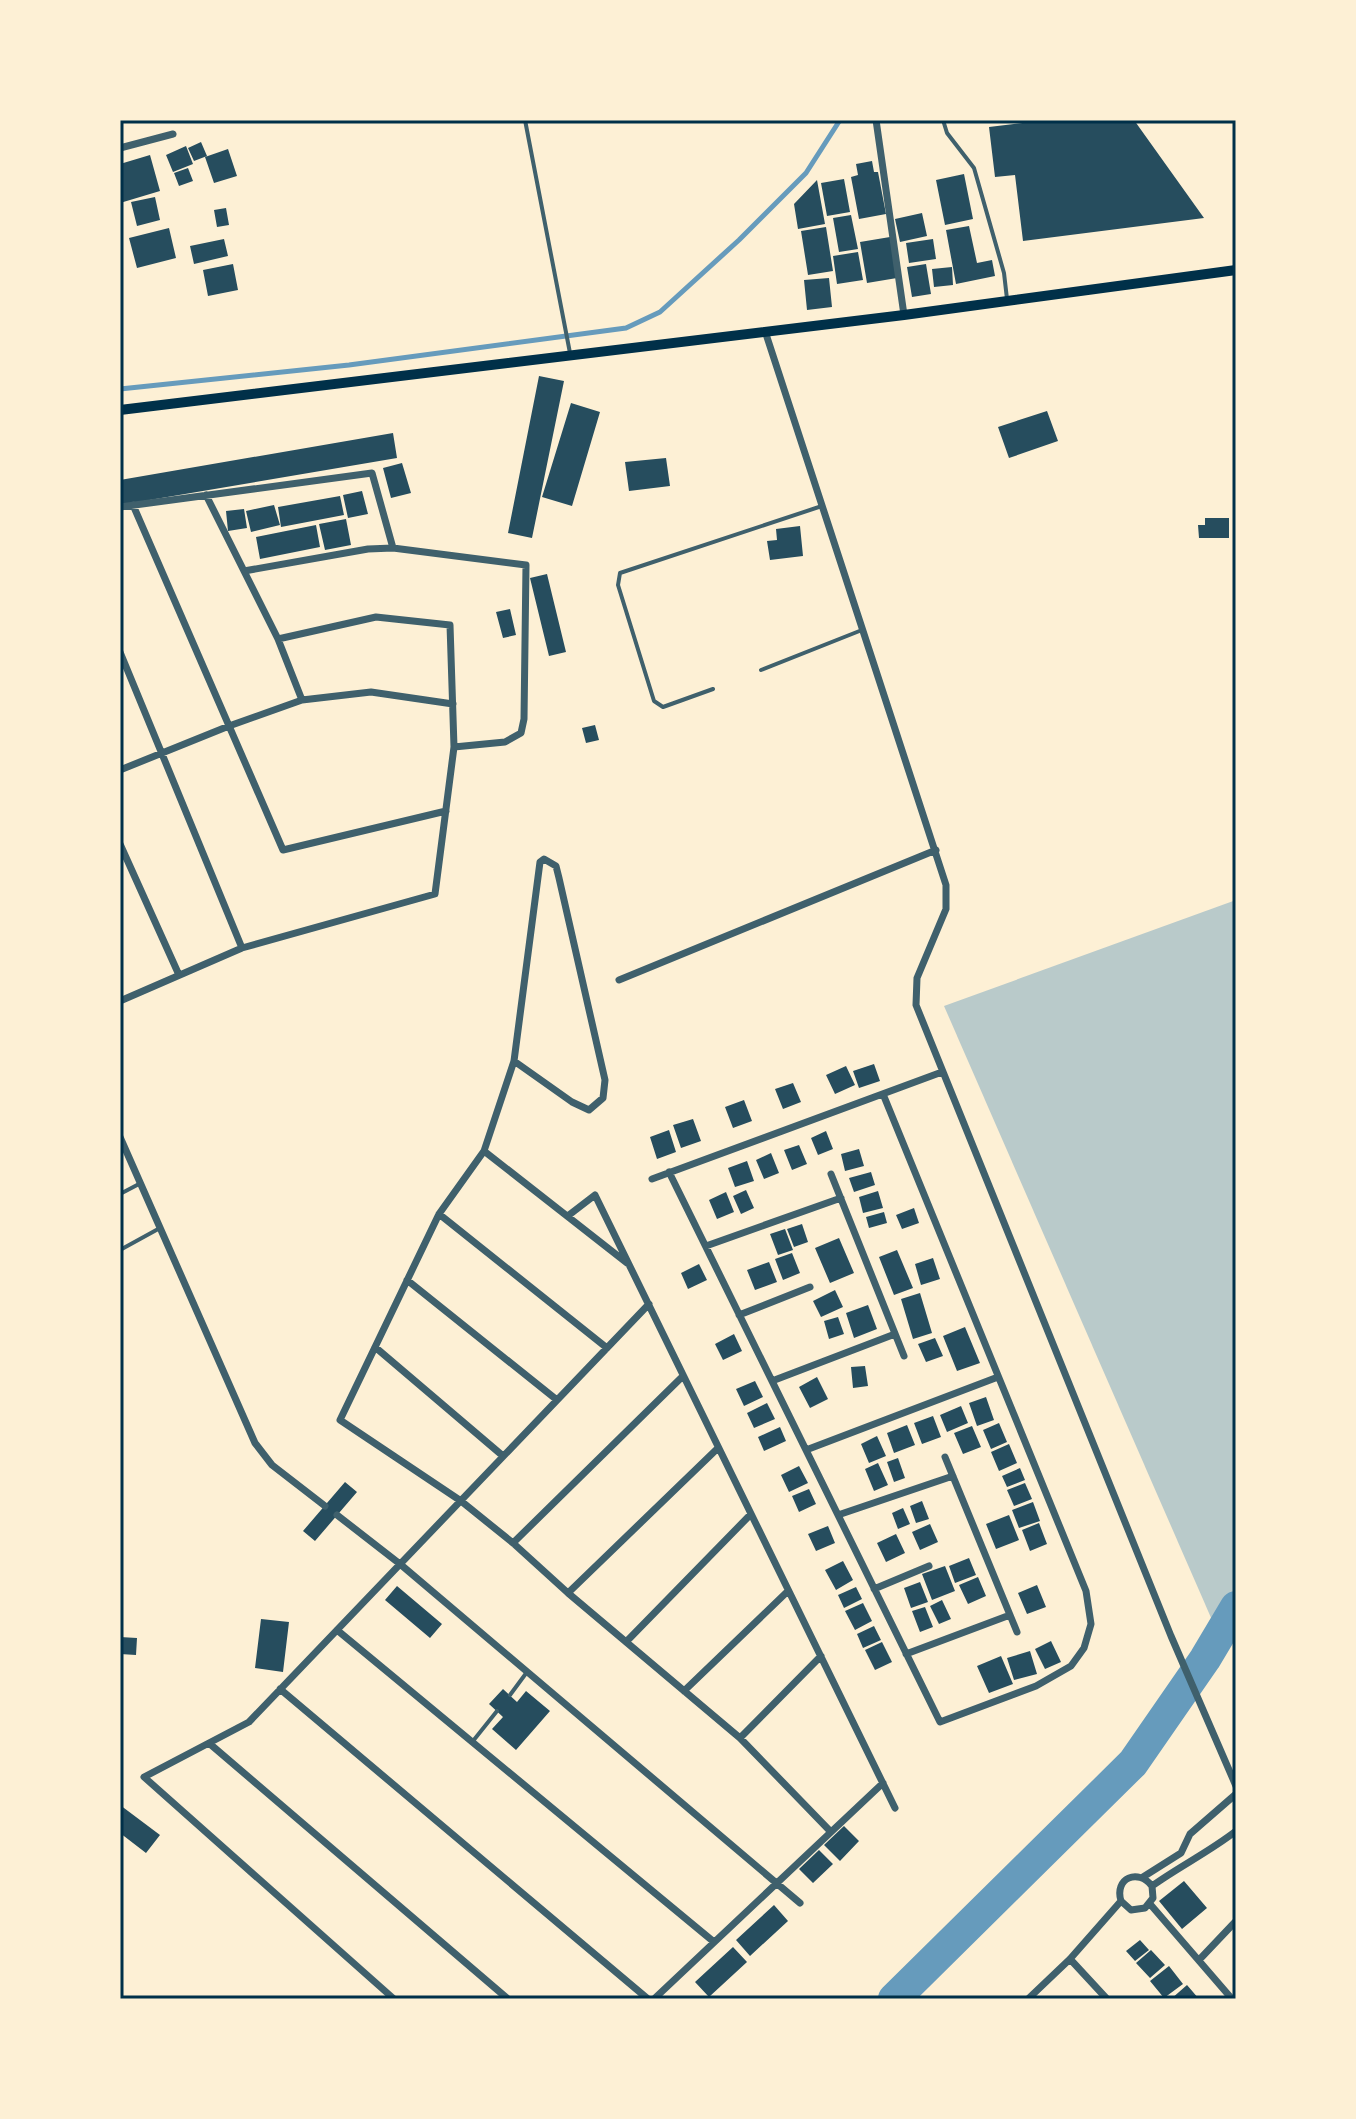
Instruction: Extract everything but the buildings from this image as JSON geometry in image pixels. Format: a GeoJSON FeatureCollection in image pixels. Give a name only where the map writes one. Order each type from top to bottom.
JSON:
{"type":"FeatureCollection","features":[{"type":"Feature","properties":{"kind":"main road"},"geometry":{"type":"LineString","coordinates":[[120,410],[904,315],[1236,270]]}},
{"type":"Feature","properties":{"kind":"street"},"geometry":{"type":"LineString","coordinates":[[876,120],[904,315]]}},
{"type":"Feature","properties":{"kind":"street"},"geometry":{"type":"LineString","coordinates":[[120,148],[173,134]]}},
{"type":"Feature","properties":{"kind":"street"},"geometry":{"type":"LineString","coordinates":[[765,331],[946,885],[946,909],[917,978],[916,1005],[1171,1636],[1236,1786]]}},
{"type":"Feature","properties":{"kind":"street"},"geometry":{"type":"LineString","coordinates":[[120,507],[372,473],[393,548]]}},
{"type":"Feature","properties":{"kind":"street"},"geometry":{"type":"LineString","coordinates":[[206,495],[278,639],[302,700]]}},
{"type":"Feature","properties":{"kind":"street"},"geometry":{"type":"LineString","coordinates":[[133,505],[283,850],[446,811]]}},
{"type":"Feature","properties":{"kind":"street"},"geometry":{"type":"LineString","coordinates":[[244,571],[368,549],[393,548],[526,565],[524,719],[521,733],[505,742],[454,747]]}},
{"type":"Feature","properties":{"kind":"street"},"geometry":{"type":"LineString","coordinates":[[120,1001],[242,948],[435,894],[454,747],[450,625],[376,617],[278,639]]}},
{"type":"Feature","properties":{"kind":"street"},"geometry":{"type":"LineString","coordinates":[[120,652],[242,948]]}},
{"type":"Feature","properties":{"kind":"street"},"geometry":{"type":"LineString","coordinates":[[120,770],[302,700],[371,692],[453,704]]}},
{"type":"Feature","properties":{"kind":"street"},"geometry":{"type":"LineString","coordinates":[[120,844],[179,975]]}},
{"type":"Feature","properties":{"kind":"street"},"geometry":{"type":"LineString","coordinates":[[619,980],[936,850]]}},
{"type":"Feature","properties":{"kind":"street"},"geometry":{"type":"LineString","coordinates":[[514,1061],[572,1102],[589,1110],[603,1098],[605,1080],[559,878],[556,866],[544,859],[540,862],[514,1061],[484,1151],[439,1214],[340,1420],[461,1501],[513,1543],[740,1738],[831,1832]]}},
{"type":"Feature","properties":{"kind":"street"},"geometry":{"type":"LineString","coordinates":[[652,1179],[942,1072]]}},
{"type":"Feature","properties":{"kind":"street"},"geometry":{"type":"LineString","coordinates":[[669,1172],[940,1722],[1036,1686],[1071,1666],[1084,1648],[1091,1624],[1086,1591],[883,1094]]}},
{"type":"Feature","properties":{"kind":"street"},"geometry":{"type":"LineString","coordinates":[[120,1137],[255,1443],[272,1465],[325,1506]]}},
{"type":"Feature","properties":{"kind":"street"},"geometry":{"type":"LineString","coordinates":[[484,1151],[629,1265]]}},
{"type":"Feature","properties":{"kind":"street"},"geometry":{"type":"LineString","coordinates":[[831,1174],[904,1356]]}},
{"type":"Feature","properties":{"kind":"street"},"geometry":{"type":"LineString","coordinates":[[569,1215],[595,1195],[895,1808]]}},
{"type":"Feature","properties":{"kind":"street"},"geometry":{"type":"LineString","coordinates":[[706,1246],[841,1198]]}},
{"type":"Feature","properties":{"kind":"street"},"geometry":{"type":"LineString","coordinates":[[439,1214],[607,1348]]}},
{"type":"Feature","properties":{"kind":"street"},"geometry":{"type":"LineString","coordinates":[[407,1280],[557,1400]]}},
{"type":"Feature","properties":{"kind":"street"},"geometry":{"type":"LineString","coordinates":[[739,1315],[810,1287]]}},
{"type":"Feature","properties":{"kind":"street"},"geometry":{"type":"LineString","coordinates":[[394,1999],[144,1777],[249,1722],[649,1304]]}},
{"type":"Feature","properties":{"kind":"street"},"geometry":{"type":"LineString","coordinates":[[772,1381],[895,1334]]}},
{"type":"Feature","properties":{"kind":"street"},"geometry":{"type":"LineString","coordinates":[[375,1347],[503,1456]]}},
{"type":"Feature","properties":{"kind":"street"},"geometry":{"type":"LineString","coordinates":[[513,1543],[683,1376]]}},
{"type":"Feature","properties":{"kind":"street"},"geometry":{"type":"LineString","coordinates":[[806,1450],[998,1377]]}},
{"type":"Feature","properties":{"kind":"street"},"geometry":{"type":"LineString","coordinates":[[568,1593],[718,1448]]}},
{"type":"Feature","properties":{"kind":"street"},"geometry":{"type":"LineString","coordinates":[[945,1457],[1017,1632]]}},
{"type":"Feature","properties":{"kind":"street"},"geometry":{"type":"LineString","coordinates":[[838,1515],[953,1476]]}},
{"type":"Feature","properties":{"kind":"street"},"geometry":{"type":"LineString","coordinates":[[626,1642],[751,1514]]}},
{"type":"Feature","properties":{"kind":"street"},"geometry":{"type":"LineString","coordinates":[[337,1515],[400,1564],[800,1903]]}},
{"type":"Feature","properties":{"kind":"street"},"geometry":{"type":"LineString","coordinates":[[874,1589],[929,1566]]}},
{"type":"Feature","properties":{"kind":"street"},"geometry":{"type":"LineString","coordinates":[[684,1691],[788,1591]]}},
{"type":"Feature","properties":{"kind":"street"},"geometry":{"type":"LineString","coordinates":[[906,1654],[1010,1615]]}},
{"type":"Feature","properties":{"kind":"street"},"geometry":{"type":"LineString","coordinates":[[337,1630],[714,1942]]}},
{"type":"Feature","properties":{"kind":"street"},"geometry":{"type":"LineString","coordinates":[[740,1738],[821,1656]]}},
{"type":"Feature","properties":{"kind":"street"},"geometry":{"type":"LineString","coordinates":[[280,1689],[651,1999],[883,1783]]}},
{"type":"Feature","properties":{"kind":"street"},"geometry":{"type":"LineString","coordinates":[[210,1744],[508,1999]]}},
{"type":"Feature","properties":{"kind":"street"},"geometry":{"type":"LineString","coordinates":[[1143,1877],[1152,1886],[1153,1898],[1145,1908],[1131,1910],[1121,1901],[1120,1887],[1124,1881],[1130,1877],[1143,1877],[1181,1853],[1190,1834],[1236,1794]]}},
{"type":"Feature","properties":{"kind":"street"},"geometry":{"type":"LineString","coordinates":[[1152,1886],[1192,1858],[1206,1854],[1236,1831]]}},
{"type":"Feature","properties":{"kind":"street"},"geometry":{"type":"LineString","coordinates":[[1028,1999],[1070,1959],[1121,1901]]}},
{"type":"Feature","properties":{"kind":"street"},"geometry":{"type":"LineString","coordinates":[[1150,1904],[1232,1999]]}},
{"type":"Feature","properties":{"kind":"street"},"geometry":{"type":"LineString","coordinates":[[1199,1960],[1236,1921]]}},
{"type":"Feature","properties":{"kind":"street"},"geometry":{"type":"LineString","coordinates":[[1070,1959],[1107,1999]]}},
{"type":"Feature","properties":{"kind":"lane"},"geometry":{"type":"LineString","coordinates":[[525,120],[571,355]]}},
{"type":"Feature","properties":{"kind":"lane"},"geometry":{"type":"LineString","coordinates":[[943,120],[947,133],[974,168],[1004,273],[1007,301]]}},
{"type":"Feature","properties":{"kind":"lane"},"geometry":{"type":"LineString","coordinates":[[713,689],[663,707],[654,701],[618,585],[620,573],[822,506]]}},
{"type":"Feature","properties":{"kind":"lane"},"geometry":{"type":"LineString","coordinates":[[761,670],[863,630]]}},
{"type":"Feature","properties":{"kind":"lane"},"geometry":{"type":"LineString","coordinates":[[120,1194],[140,1184]]}},
{"type":"Feature","properties":{"kind":"lane"},"geometry":{"type":"LineString","coordinates":[[120,1250],[160,1228]]}},
{"type":"Feature","properties":{"kind":"lane"},"geometry":{"type":"LineString","coordinates":[[510,1695],[527,1672]]}},
{"type":"Feature","properties":{"kind":"lane"},"geometry":{"type":"LineString","coordinates":[[472,1742],[497,1711]]}},
{"type":"Feature","properties":{"kind":"shaded area"},"geometry":{"type":"Polygon","coordinates":[[[1236,900],[1236,1607],[1219,1636],[944,1006],[1236,900]]]}},
{"type":"Feature","properties":{"kind":"waterway"},"geometry":{"type":"LineString","coordinates":[[120,389],[349,365],[626,328],[660,312],[739,240],[806,173],[840,120]]}},
{"type":"Feature","properties":{"kind":"waterway"},"geometry":{"type":"LineString","coordinates":[[894,1999],[1133,1763],[1205,1659],[1236,1607]]}}]}
